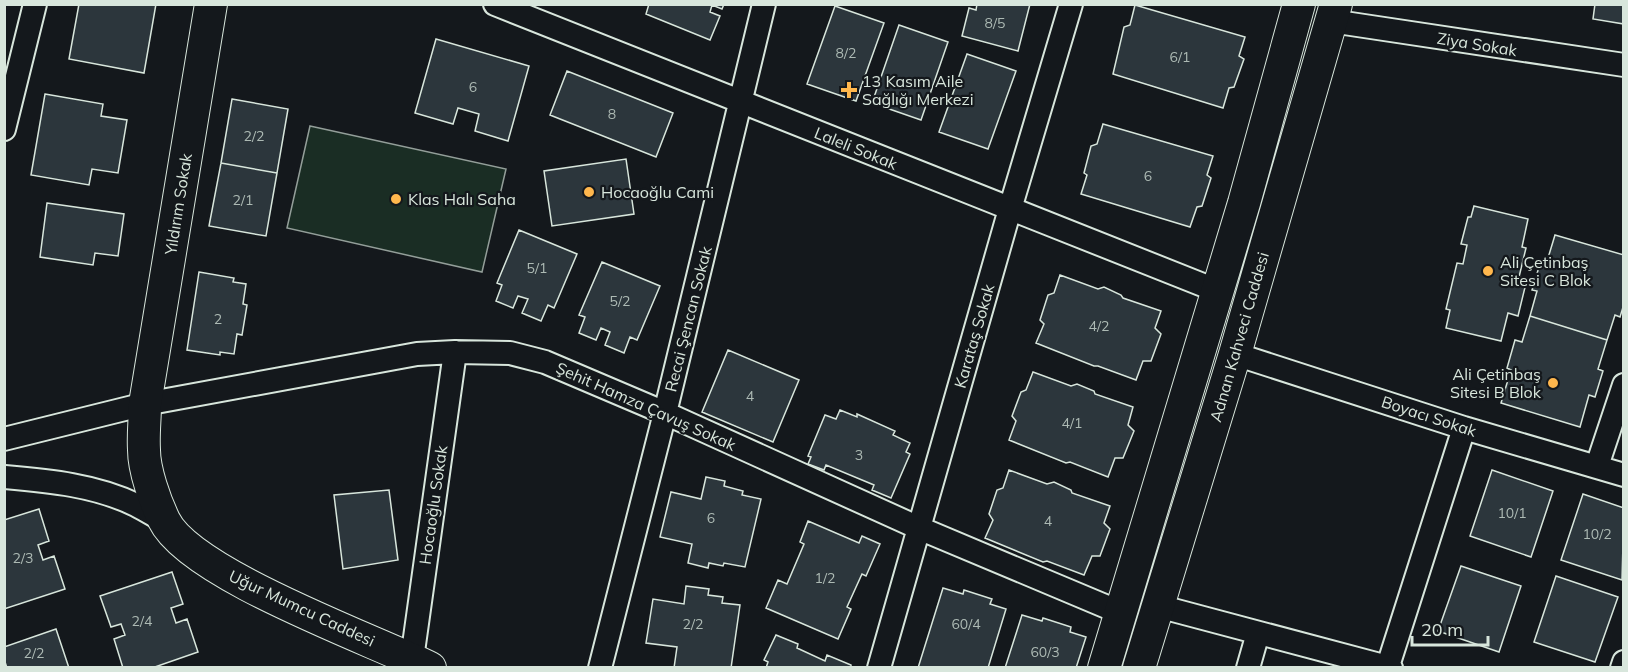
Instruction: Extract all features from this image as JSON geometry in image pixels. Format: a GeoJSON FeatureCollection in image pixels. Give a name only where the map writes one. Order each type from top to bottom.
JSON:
{"type":"FeatureCollection","features":[{"type":"Feature","properties":{"kind":"main road","name":"Yıldırım Sokak"},"geometry":{"type":"LineString","coordinates":[[145,404],[212,4]]}},
{"type":"Feature","properties":{"kind":"main road","name":"Adnan Kahveci Caddesi"},"geometry":{"type":"LineString","coordinates":[[1104,668],[1119,612],[1218,291],[1299,4]]}},
{"type":"Feature","properties":{"kind":"main road","name":"Adnan Kahveci Caddesi"},"geometry":{"type":"LineString","coordinates":[[1139,668],[1235,354],[1334,13]]}},
{"type":"Feature","properties":{"kind":"main road","name":"Uğur Mumcu Caddesi"},"geometry":{"type":"LineString","coordinates":[[145,404],[143,451],[147,473],[164,522],[186,546],[226,572],[286,604],[421,663]]}},
{"type":"Feature","properties":{"kind":"street"},"geometry":{"type":"LineString","coordinates":[[4,129],[12,68],[35,4]]}},
{"type":"Feature","properties":{"kind":"street","name":"Laleli Sokak"},"geometry":{"type":"LineString","coordinates":[[495,4],[1218,291]]}},
{"type":"Feature","properties":{"kind":"street","name":"Recai Şencan Sokak"},"geometry":{"type":"LineString","coordinates":[[600,668],[665,413],[764,4]]}},
{"type":"Feature","properties":{"kind":"street","name":"Karataş Sokak"},"geometry":{"type":"LineString","coordinates":[[879,668],[1071,4]]}},
{"type":"Feature","properties":{"kind":"street","name":"Ziya Sokak"},"geometry":{"type":"LineString","coordinates":[[1334,13],[1623,65]]}},
{"type":"Feature","properties":{"kind":"street","name":"Hocaoğlu Sokak"},"geometry":{"type":"LineString","coordinates":[[421,663],[454,352]]}},
{"type":"Feature","properties":{"kind":"street","name":"Şehit Hamza Çavuş Sokak"},"geometry":{"type":"LineString","coordinates":[[4,439],[145,404],[417,354],[510,353],[545,362],[665,413],[919,528],[1119,612]]}},
{"type":"Feature","properties":{"kind":"street","name":"Boyacı Sokak"},"geometry":{"type":"LineString","coordinates":[[1235,354],[1464,428],[1623,475]]}},
{"type":"Feature","properties":{"kind":"street"},"geometry":{"type":"LineString","coordinates":[[1597,466],[1623,385]]}},
{"type":"Feature","properties":{"kind":"street"},"geometry":{"type":"LineString","coordinates":[[1158,606],[1358,663],[1390,667],[1464,428]]}},
{"type":"Feature","properties":{"kind":"street"},"geometry":{"type":"LineString","coordinates":[[4,477],[70,484],[103,493],[135,504],[164,522]]}},
{"type":"Feature","properties":{"kind":"street"},"geometry":{"type":"LineString","coordinates":[[1248,668],[1258,633]]}},
{"type":"Feature","properties":{"kind":"street"},"geometry":{"type":"LineString","coordinates":[[1622,668],[1623,662]]}},
{"type":"Feature","properties":{"kind":"green space","name":"Klas Halı Saha"},"geometry":{"type":"Polygon","coordinates":[[[310,126],[506,169],[482,272],[287,228],[310,126]]]}},
{"type":"Feature","properties":{"kind":"building"},"geometry":{"type":"Polygon","coordinates":[[[79,4],[156,4],[144,73],[69,59],[79,4]]]}},
{"type":"Feature","properties":{"kind":"building"},"geometry":{"type":"Polygon","coordinates":[[[649,4],[724,4],[722,9],[712,5],[710,12],[720,16],[710,40],[646,14],[649,4]]]}},
{"type":"Feature","properties":{"kind":"building"},"geometry":{"type":"Polygon","coordinates":[[[977,4],[1030,4],[1018,51],[962,36],[969,8],[976,10],[977,4]]]}},
{"type":"Feature","properties":{"kind":"building"},"geometry":{"type":"Polygon","coordinates":[[[1595,4],[1624,4],[1624,24],[1593,19],[1595,4]]]}},
{"type":"Feature","properties":{"kind":"building"},"geometry":{"type":"Polygon","coordinates":[[[1135,5],[1245,37],[1239,56],[1244,59],[1234,87],[1229,88],[1223,108],[1113,74],[1124,27],[1130,25],[1135,5]]]}},
{"type":"Feature","properties":{"kind":"building"},"geometry":{"type":"Polygon","coordinates":[[[835,6],[884,23],[856,101],[807,84],[835,6]]]}},
{"type":"Feature","properties":{"kind":"building"},"geometry":{"type":"Polygon","coordinates":[[[899,25],[948,42],[921,120],[872,103],[899,25]]]}},
{"type":"Feature","properties":{"kind":"building"},"geometry":{"type":"Polygon","coordinates":[[[436,39],[529,66],[508,141],[475,131],[479,114],[458,108],[453,124],[415,113],[436,39]]]}},
{"type":"Feature","properties":{"kind":"building"},"geometry":{"type":"Polygon","coordinates":[[[967,54],[1016,71],[988,149],[939,132],[967,54]]]}},
{"type":"Feature","properties":{"kind":"building"},"geometry":{"type":"Polygon","coordinates":[[[567,71],[673,113],[656,157],[550,115],[567,71]]]}},
{"type":"Feature","properties":{"kind":"building"},"geometry":{"type":"Polygon","coordinates":[[[45,94],[103,104],[101,116],[127,120],[118,173],[92,169],[89,185],[31,175],[45,94]]]}},
{"type":"Feature","properties":{"kind":"building"},"geometry":{"type":"Polygon","coordinates":[[[232,99],[288,109],[277,173],[221,163],[232,99]]]}},
{"type":"Feature","properties":{"kind":"building"},"geometry":{"type":"Polygon","coordinates":[[[1103,124],[1213,156],[1207,175],[1211,178],[1202,206],[1197,207],[1190,227],[1081,194],[1087,175],[1084,173],[1091,146],[1097,144],[1103,124]]]}},
{"type":"Feature","properties":{"kind":"building","name":"Hocaoğlu Cami"},"geometry":{"type":"Polygon","coordinates":[[[626,159],[634,214],[552,226],[544,171],[626,159]]]}},
{"type":"Feature","properties":{"kind":"building"},"geometry":{"type":"Polygon","coordinates":[[[221,163],[277,173],[266,236],[209,226],[221,163]]]}},
{"type":"Feature","properties":{"kind":"building"},"geometry":{"type":"Polygon","coordinates":[[[47,203],[124,214],[118,256],[95,253],[93,265],[40,257],[47,203]]]}},
{"type":"Feature","properties":{"kind":"building","name":"Ali Çetinbaş Sitesi C Blok"},"geometry":{"type":"Polygon","coordinates":[[[1474,206],[1528,219],[1522,247],[1526,248],[1519,277],[1527,279],[1518,316],[1508,313],[1501,341],[1446,328],[1450,310],[1446,309],[1457,263],[1463,264],[1467,245],[1461,244],[1468,217],[1471,217],[1474,206]]]}},
{"type":"Feature","properties":{"kind":"building"},"geometry":{"type":"Polygon","coordinates":[[[519,230],[577,254],[554,308],[548,305],[541,321],[522,313],[528,299],[518,296],[513,308],[496,301],[502,285],[497,283],[519,230]]]}},
{"type":"Feature","properties":{"kind":"building"},"geometry":{"type":"Polygon","coordinates":[[[1555,235],[1624,255],[1624,304],[1620,317],[1615,315],[1607,340],[1530,316],[1537,291],[1532,290],[1539,267],[1545,268],[1555,235]]]}},
{"type":"Feature","properties":{"kind":"building"},"geometry":{"type":"Polygon","coordinates":[[[602,262],[660,286],[637,340],[630,337],[624,353],[605,345],[610,332],[601,328],[596,340],[579,333],[585,317],[579,315],[602,262]]]}},
{"type":"Feature","properties":{"kind":"building"},"geometry":{"type":"Polygon","coordinates":[[[199,272],[234,278],[233,282],[246,284],[243,304],[247,305],[242,335],[237,334],[234,354],[220,352],[220,355],[187,350],[199,272]]]}},
{"type":"Feature","properties":{"kind":"building"},"geometry":{"type":"Polygon","coordinates":[[[1060,275],[1098,289],[1104,287],[1123,298],[1161,311],[1155,328],[1161,334],[1151,361],[1143,361],[1136,380],[1036,343],[1044,324],[1040,320],[1048,295],[1054,293],[1060,275]]]}},
{"type":"Feature","properties":{"kind":"building","name":"Ali Çetinbaş Sitesi B Blok"},"geometry":{"type":"Polygon","coordinates":[[[1530,316],[1607,340],[1598,369],[1603,371],[1595,397],[1589,395],[1580,427],[1501,403],[1511,370],[1507,368],[1515,340],[1522,342],[1530,316]]]}},
{"type":"Feature","properties":{"kind":"building"},"geometry":{"type":"Polygon","coordinates":[[[728,350],[799,380],[773,442],[702,412],[728,350]]]}},
{"type":"Feature","properties":{"kind":"building"},"geometry":{"type":"Polygon","coordinates":[[[1033,372],[1071,386],[1077,384],[1094,391],[1095,394],[1133,407],[1128,425],[1134,431],[1123,458],[1115,458],[1108,477],[1009,440],[1016,421],[1012,416],[1021,392],[1026,390],[1033,372]]]}},
{"type":"Feature","properties":{"kind":"building"},"geometry":{"type":"Polygon","coordinates":[[[840,410],[857,417],[857,414],[895,431],[893,435],[910,443],[906,452],[910,454],[891,498],[872,490],[874,485],[826,465],[824,470],[808,464],[811,457],[808,456],[825,415],[836,419],[840,410]]]}},
{"type":"Feature","properties":{"kind":"building"},"geometry":{"type":"Polygon","coordinates":[[[1009,470],[1047,484],[1054,482],[1071,490],[1072,493],[1110,506],[1104,523],[1110,529],[1100,556],[1092,556],[1084,575],[1047,561],[1043,562],[985,538],[993,520],[989,514],[997,490],[1003,488],[1009,470]]]}},
{"type":"Feature","properties":{"kind":"building"},"geometry":{"type":"Polygon","coordinates":[[[1492,470],[1553,491],[1531,557],[1470,536],[1492,470]]]}},
{"type":"Feature","properties":{"kind":"building"},"geometry":{"type":"Polygon","coordinates":[[[706,477],[725,481],[724,486],[743,491],[742,495],[761,499],[745,567],[709,563],[708,568],[688,563],[692,544],[660,537],[671,492],[701,499],[706,477]]]}},
{"type":"Feature","properties":{"kind":"building"},"geometry":{"type":"Polygon","coordinates":[[[389,490],[398,560],[343,569],[334,495],[389,490]]]}},
{"type":"Feature","properties":{"kind":"building"},"geometry":{"type":"Polygon","coordinates":[[[1583,494],[1624,508],[1622,580],[1561,560],[1583,494]]]}},
{"type":"Feature","properties":{"kind":"building"},"geometry":{"type":"Polygon","coordinates":[[[39,509],[49,541],[38,545],[43,560],[54,556],[65,589],[4,609],[4,520],[39,509]]]}},
{"type":"Feature","properties":{"kind":"building"},"geometry":{"type":"Polygon","coordinates":[[[808,521],[859,543],[862,536],[880,544],[866,576],[862,574],[847,607],[851,609],[838,639],[766,608],[778,580],[787,584],[804,544],[800,542],[808,521]]]}},
{"type":"Feature","properties":{"kind":"building"},"geometry":{"type":"Polygon","coordinates":[[[1461,566],[1521,586],[1499,652],[1438,631],[1461,566]]]}},
{"type":"Feature","properties":{"kind":"building"},"geometry":{"type":"Polygon","coordinates":[[[172,572],[183,604],[171,608],[176,623],[187,619],[198,652],[152,668],[123,668],[114,639],[125,635],[121,624],[111,627],[100,596],[172,572]]]}},
{"type":"Feature","properties":{"kind":"building"},"geometry":{"type":"Polygon","coordinates":[[[1556,576],[1618,597],[1595,662],[1534,642],[1556,576]]]}},
{"type":"Feature","properties":{"kind":"building"},"geometry":{"type":"Polygon","coordinates":[[[686,586],[709,589],[708,595],[723,597],[722,603],[740,605],[731,668],[674,668],[677,647],[646,643],[653,599],[684,604],[686,586]]]}},
{"type":"Feature","properties":{"kind":"building"},"geometry":{"type":"Polygon","coordinates":[[[943,588],[963,594],[964,590],[992,599],[990,604],[1006,609],[988,668],[918,668],[943,588]]]}},
{"type":"Feature","properties":{"kind":"building"},"geometry":{"type":"Polygon","coordinates":[[[1022,615],[1042,621],[1043,618],[1071,627],[1070,632],[1086,637],[1076,668],[1005,668],[1022,615]]]}},
{"type":"Feature","properties":{"kind":"building"},"geometry":{"type":"Polygon","coordinates":[[[56,629],[69,668],[7,668],[4,647],[56,629]]]}},
{"type":"Feature","properties":{"kind":"building"},"geometry":{"type":"Polygon","coordinates":[[[776,635],[798,644],[797,648],[825,661],[827,655],[851,665],[851,668],[766,668],[768,662],[764,660],[776,635]]]}},
{"type":"Feature","properties":{"kind":"place","name":"13 Kasım Aile Sağlığı Merkezi"},"geometry":{"type":"Point","coordinates":[849,90]}},
{"type":"Feature","properties":{"kind":"place","name":"Hocaoğlu Cami"},"geometry":{"type":"Point","coordinates":[589,192]}},
{"type":"Feature","properties":{"kind":"place","name":"Klas Halı Saha"},"geometry":{"type":"Point","coordinates":[396,199]}},
{"type":"Feature","properties":{"kind":"place","name":"Ali Çetinbaş Sitesi C Blok"},"geometry":{"type":"Point","coordinates":[1488,271]}},
{"type":"Feature","properties":{"kind":"place","name":"Ali Çetinbaş Sitesi B Blok"},"geometry":{"type":"Point","coordinates":[1553,383]}}]}
